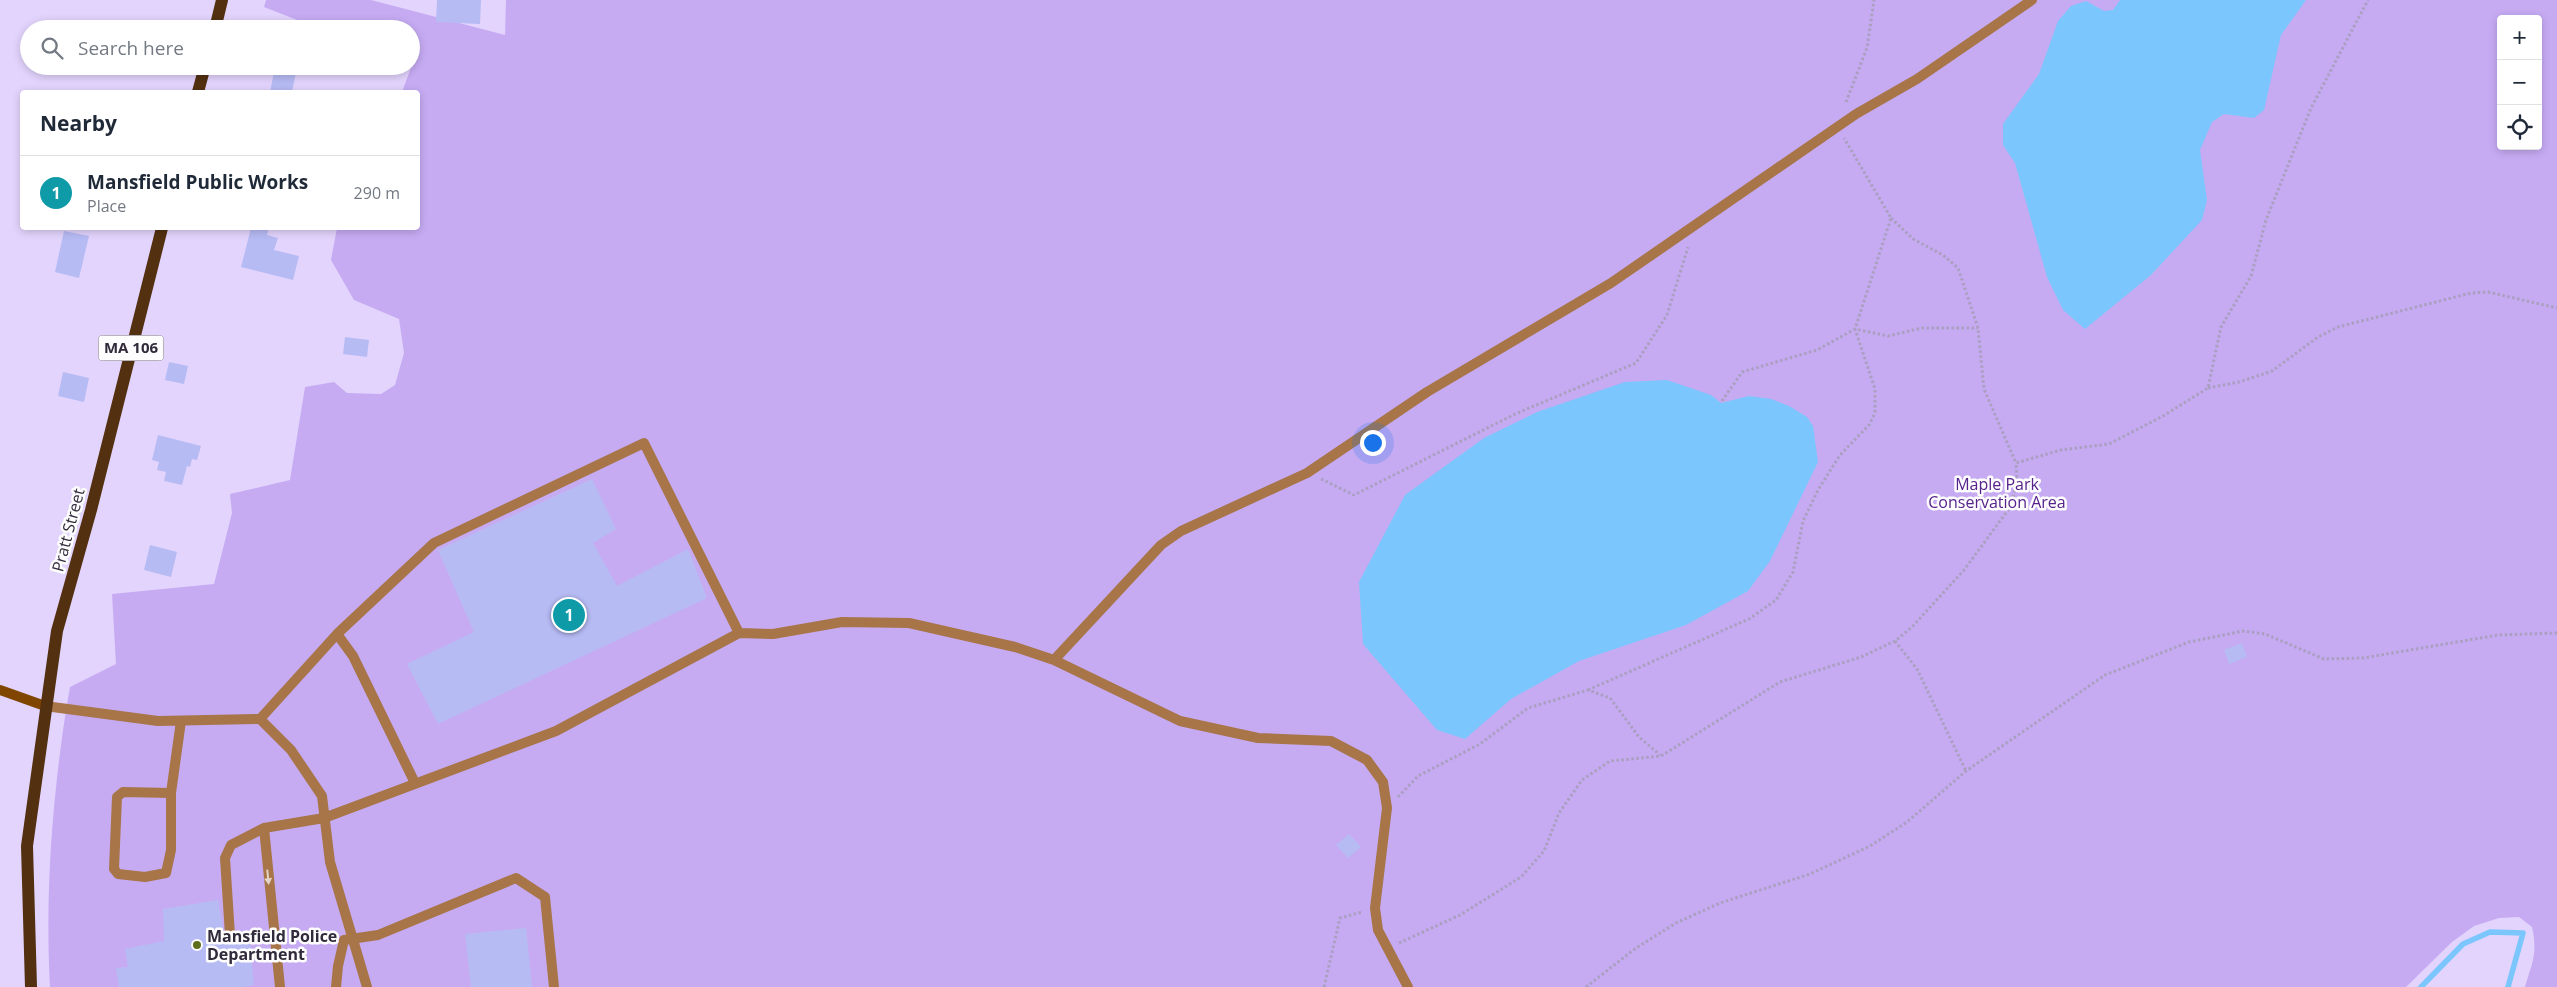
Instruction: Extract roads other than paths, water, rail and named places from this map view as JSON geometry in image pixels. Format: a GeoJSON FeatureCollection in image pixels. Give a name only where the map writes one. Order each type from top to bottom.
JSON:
{"type":"FeatureCollection","features":[{"type":"Feature","properties":{"kind":"main road"},"geometry":{"type":"LineString","coordinates":[[216,20],[222,0]]}},
{"type":"Feature","properties":{"kind":"main road"},"geometry":{"type":"LineString","coordinates":[[199,90],[203,75]]}},
{"type":"Feature","properties":{"kind":"main road","name":"Pratt Street"},"geometry":{"type":"LineString","coordinates":[[31,987],[27,846],[45,706],[57,631],[91,510],[161,230]]}},
{"type":"Feature","properties":{"kind":"main road"},"geometry":{"type":"LineString","coordinates":[[0,690],[45,706]]}},
{"type":"Feature","properties":{"kind":"lane"},"geometry":{"type":"LineString","coordinates":[[1054,660],[1161,545],[1181,531],[1306,473],[1427,392],[1611,283],[1837,126],[1917,79],[2032,0]]}},
{"type":"Feature","properties":{"kind":"lane"},"geometry":{"type":"LineString","coordinates":[[260,719],[338,634],[434,543],[644,443],[739,633]]}},
{"type":"Feature","properties":{"kind":"lane"},"geometry":{"type":"LineString","coordinates":[[230,935],[225,858],[231,845],[264,828],[324,818],[556,731],[739,633],[773,634],[842,622],[909,623],[1015,647],[1054,660],[1180,721],[1258,738],[1330,741],[1367,760],[1383,782],[1387,808],[1375,908],[1378,930],[1408,987]]}},
{"type":"Feature","properties":{"kind":"lane"},"geometry":{"type":"LineString","coordinates":[[338,634],[354,656],[415,784]]}},
{"type":"Feature","properties":{"kind":"lane"},"geometry":{"type":"LineString","coordinates":[[45,706],[158,721],[260,719],[291,750],[322,796],[330,862],[367,987]]}},
{"type":"Feature","properties":{"kind":"lane"},"geometry":{"type":"LineString","coordinates":[[171,793],[123,792],[118,797],[114,868],[118,874],[145,877],[166,873],[171,850],[171,793],[181,720]]}},
{"type":"Feature","properties":{"kind":"lane"},"geometry":{"type":"LineString","coordinates":[[264,828],[280,987]]}},
{"type":"Feature","properties":{"kind":"lane"},"geometry":{"type":"LineString","coordinates":[[336,987],[338,966],[344,940],[353,937],[378,935],[516,878],[546,897],[554,987]]}},
{"type":"Feature","properties":{"kind":"water"},"geometry":{"type":"Polygon","coordinates":[[[2120,0],[2306,0],[2281,35],[2264,110],[2254,118],[2224,114],[2212,122],[2200,150],[2207,200],[2202,220],[2151,275],[2085,329],[2063,310],[2047,277],[2015,163],[2003,145],[2003,124],[2039,74],[2058,21],[2071,6],[2086,1],[2104,11],[2113,10],[2120,0]]]}},
{"type":"Feature","properties":{"kind":"water"},"geometry":{"type":"Polygon","coordinates":[[[1667,380],[1711,395],[1721,403],[1749,396],[1771,399],[1789,406],[1807,417],[1813,426],[1818,462],[1770,561],[1748,591],[1686,625],[1579,661],[1511,699],[1465,739],[1437,730],[1363,644],[1359,582],[1405,495],[1484,438],[1537,412],[1625,382],[1667,380]]]}},
{"type":"Feature","properties":{"kind":"waterway"},"geometry":{"type":"LineString","coordinates":[[2421,987],[2463,944],[2490,932],[2523,933],[2508,987]]}},
{"type":"Feature","properties":{"kind":"place","name":"Mansfield Public Works"},"geometry":{"type":"Point","coordinates":[569,615]}},
{"type":"Feature","properties":{"kind":"place","name":"Mansfield Police Department"},"geometry":{"type":"Point","coordinates":[197,945]}},
{"type":"Feature","properties":{"kind":"park label","name":"Maple Park Conservation Area"},"geometry":{"type":"Point","coordinates":[1997,493]}}]}
